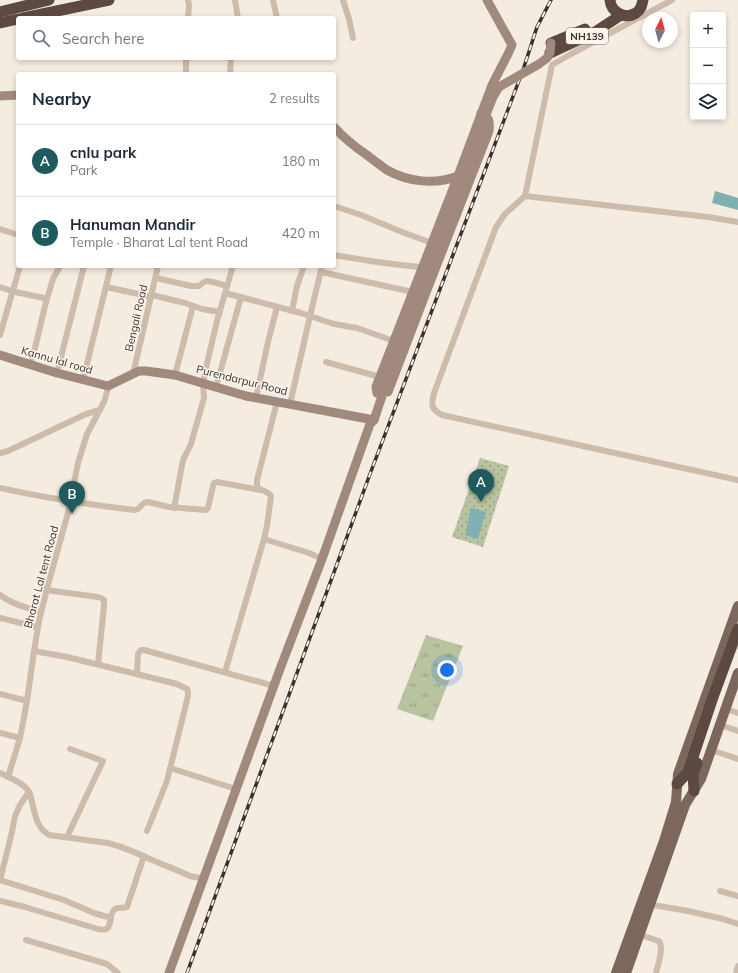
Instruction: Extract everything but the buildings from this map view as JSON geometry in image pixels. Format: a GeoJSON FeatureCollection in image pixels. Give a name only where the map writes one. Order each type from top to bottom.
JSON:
{"type":"FeatureCollection","features":[{"type":"Feature","properties":{"kind":"highway"},"geometry":{"type":"LineString","coordinates":[[0,12],[49,0]]}},
{"type":"Feature","properties":{"kind":"highway"},"geometry":{"type":"LineString","coordinates":[[30,16],[78,3],[109,0]]}},
{"type":"Feature","properties":{"kind":"highway"},"geometry":{"type":"LineString","coordinates":[[610,0],[611,4],[618,13]]}},
{"type":"Feature","properties":{"kind":"highway","name":"NH139"},"geometry":{"type":"LineString","coordinates":[[551,48],[618,13],[629,16],[636,13],[643,3],[654,0]]}},
{"type":"Feature","properties":{"kind":"highway"},"geometry":{"type":"LineString","coordinates":[[0,23],[16,19]]}},
{"type":"Feature","properties":{"kind":"highway"},"geometry":{"type":"LineString","coordinates":[[694,791],[690,773],[713,697],[738,629]]}},
{"type":"Feature","properties":{"kind":"highway"},"geometry":{"type":"LineString","coordinates":[[677,784],[690,773],[738,650]]}},
{"type":"Feature","properties":{"kind":"main road"},"geometry":{"type":"LineString","coordinates":[[681,804],[677,784],[678,774],[738,606]]}},
{"type":"Feature","properties":{"kind":"main road"},"geometry":{"type":"LineString","coordinates":[[626,973],[640,935],[646,904],[664,841],[681,804],[694,791],[701,779],[737,677]]}},
{"type":"Feature","properties":{"kind":"main road"},"geometry":{"type":"LineString","coordinates":[[616,973],[646,904]]}},
{"type":"Feature","properties":{"kind":"street"},"geometry":{"type":"LineString","coordinates":[[188,0],[190,5],[188,16]]}},
{"type":"Feature","properties":{"kind":"street"},"geometry":{"type":"LineString","coordinates":[[235,0],[238,16]]}},
{"type":"Feature","properties":{"kind":"street"},"geometry":{"type":"LineString","coordinates":[[273,0],[277,16]]}},
{"type":"Feature","properties":{"kind":"street"},"geometry":{"type":"LineString","coordinates":[[343,0],[353,38]]}},
{"type":"Feature","properties":{"kind":"street"},"geometry":{"type":"LineString","coordinates":[[170,973],[236,789],[322,559],[371,421],[380,390],[386,384],[383,378],[394,341],[492,85],[512,45],[487,0]]}},
{"type":"Feature","properties":{"kind":"street"},"geometry":{"type":"LineString","coordinates":[[672,0],[552,65],[525,196],[505,214],[496,227],[434,393],[432,407],[436,412],[442,414],[738,480]]}},
{"type":"Feature","properties":{"kind":"street"},"geometry":{"type":"LineString","coordinates":[[383,378],[468,168],[485,117],[499,87],[547,58],[551,48]]}},
{"type":"Feature","properties":{"kind":"street"},"geometry":{"type":"LineString","coordinates":[[186,60],[186,72]]}},
{"type":"Feature","properties":{"kind":"street"},"geometry":{"type":"LineString","coordinates":[[230,72],[231,60]]}},
{"type":"Feature","properties":{"kind":"street"},"geometry":{"type":"LineString","coordinates":[[0,96],[16,95]]}},
{"type":"Feature","properties":{"kind":"street"},"geometry":{"type":"LineString","coordinates":[[380,402],[385,399],[388,392],[426,290],[489,131],[490,123],[488,118],[481,113]]}},
{"type":"Feature","properties":{"kind":"street"},"geometry":{"type":"LineString","coordinates":[[336,130],[381,166],[400,176],[414,180],[432,182],[458,176]]}},
{"type":"Feature","properties":{"kind":"street"},"geometry":{"type":"LineString","coordinates":[[525,196],[708,217],[738,222]]}},
{"type":"Feature","properties":{"kind":"street"},"geometry":{"type":"LineString","coordinates":[[336,207],[432,243]]}},
{"type":"Feature","properties":{"kind":"street"},"geometry":{"type":"LineString","coordinates":[[0,229],[16,234]]}},
{"type":"Feature","properties":{"kind":"street"},"geometry":{"type":"LineString","coordinates":[[336,255],[363,261],[422,267]]}},
{"type":"Feature","properties":{"kind":"street"},"geometry":{"type":"LineString","coordinates":[[0,335],[19,268]]}},
{"type":"Feature","properties":{"kind":"street"},"geometry":{"type":"LineString","coordinates":[[30,365],[46,302],[59,268]]}},
{"type":"Feature","properties":{"kind":"street"},"geometry":{"type":"LineString","coordinates":[[56,373],[83,268]]}},
{"type":"Feature","properties":{"kind":"street"},"geometry":{"type":"LineString","coordinates":[[83,380],[111,268]]}},
{"type":"Feature","properties":{"kind":"street","name":"Bengali Road"},"geometry":{"type":"LineString","coordinates":[[133,374],[158,268]]}},
{"type":"Feature","properties":{"kind":"street"},"geometry":{"type":"LineString","coordinates":[[174,508],[183,460],[190,444],[204,398],[203,383],[208,359],[232,268]]}},
{"type":"Feature","properties":{"kind":"street"},"geometry":{"type":"LineString","coordinates":[[292,311],[297,286],[303,268]]}},
{"type":"Feature","properties":{"kind":"street"},"geometry":{"type":"LineString","coordinates":[[290,404],[322,269],[413,292]]}},
{"type":"Feature","properties":{"kind":"street"},"geometry":{"type":"LineString","coordinates":[[156,278],[194,287],[208,281],[227,286]]}},
{"type":"Feature","properties":{"kind":"street"},"geometry":{"type":"LineString","coordinates":[[0,287],[13,292],[39,296],[44,298],[46,302]]}},
{"type":"Feature","properties":{"kind":"street"},"geometry":{"type":"LineString","coordinates":[[106,287],[175,300],[208,311],[220,312]]}},
{"type":"Feature","properties":{"kind":"street"},"geometry":{"type":"LineString","coordinates":[[225,293],[334,324],[357,328],[394,341]]}},
{"type":"Feature","properties":{"kind":"street"},"geometry":{"type":"LineString","coordinates":[[216,387],[241,297]]}},
{"type":"Feature","properties":{"kind":"street"},"geometry":{"type":"LineString","coordinates":[[175,376],[193,306]]}},
{"type":"Feature","properties":{"kind":"street"},"geometry":{"type":"LineString","coordinates":[[256,398],[277,307]]}},
{"type":"Feature","properties":{"kind":"street","name":"Kannu lal road"},"geometry":{"type":"LineString","coordinates":[[0,355],[56,373],[108,386]]}},
{"type":"Feature","properties":{"kind":"street"},"geometry":{"type":"LineString","coordinates":[[326,362],[383,378]]}},
{"type":"Feature","properties":{"kind":"street","name":"Purendarpur Road"},"geometry":{"type":"LineString","coordinates":[[108,386],[139,371],[146,371],[175,376],[256,398],[371,421]]}},
{"type":"Feature","properties":{"kind":"street","name":"Bharat Lal tent Road"},"geometry":{"type":"LineString","coordinates":[[8,777],[20,738],[41,612],[66,522],[78,463],[84,440],[106,397],[108,386]]}},
{"type":"Feature","properties":{"kind":"street"},"geometry":{"type":"LineString","coordinates":[[371,421],[380,402],[380,390]]}},
{"type":"Feature","properties":{"kind":"street"},"geometry":{"type":"LineString","coordinates":[[260,490],[257,488],[257,480],[277,402]]}},
{"type":"Feature","properties":{"kind":"street"},"geometry":{"type":"LineString","coordinates":[[0,453],[8,451],[86,414],[100,410]]}},
{"type":"Feature","properties":{"kind":"street"},"geometry":{"type":"LineString","coordinates":[[0,488],[38,496],[135,510],[144,503],[148,502],[174,508],[206,510],[208,508],[213,486],[217,482],[260,490],[269,494],[271,496],[264,539],[225,672]]}},
{"type":"Feature","properties":{"kind":"street"},"geometry":{"type":"LineString","coordinates":[[264,539],[309,553],[322,559]]}},
{"type":"Feature","properties":{"kind":"street"},"geometry":{"type":"LineString","coordinates":[[46,590],[98,597],[104,600],[98,664]]}},
{"type":"Feature","properties":{"kind":"street"},"geometry":{"type":"LineString","coordinates":[[0,595],[16,605],[41,612]]}},
{"type":"Feature","properties":{"kind":"street"},"geometry":{"type":"LineString","coordinates":[[0,618],[38,627]]}},
{"type":"Feature","properties":{"kind":"street"},"geometry":{"type":"LineString","coordinates":[[137,674],[138,654],[142,650],[148,650],[274,686]]}},
{"type":"Feature","properties":{"kind":"street"},"geometry":{"type":"LineString","coordinates":[[34,651],[98,664],[177,684],[187,688],[188,692],[167,781],[147,831]]}},
{"type":"Feature","properties":{"kind":"street"},"geometry":{"type":"LineString","coordinates":[[0,694],[27,702]]}},
{"type":"Feature","properties":{"kind":"street"},"geometry":{"type":"LineString","coordinates":[[725,709],[738,713]]}},
{"type":"Feature","properties":{"kind":"street"},"geometry":{"type":"LineString","coordinates":[[720,725],[738,731]]}},
{"type":"Feature","properties":{"kind":"street"},"geometry":{"type":"LineString","coordinates":[[0,733],[20,738]]}},
{"type":"Feature","properties":{"kind":"street"},"geometry":{"type":"LineString","coordinates":[[67,837],[103,761],[70,749]]}},
{"type":"Feature","properties":{"kind":"street"},"geometry":{"type":"LineString","coordinates":[[711,750],[738,759]]}},
{"type":"Feature","properties":{"kind":"street"},"geometry":{"type":"LineString","coordinates":[[170,768],[236,789]]}},
{"type":"Feature","properties":{"kind":"street"},"geometry":{"type":"LineString","coordinates":[[0,773],[24,787],[29,792],[40,828],[49,835],[108,843],[127,848],[190,876],[204,879]]}},
{"type":"Feature","properties":{"kind":"street"},"geometry":{"type":"LineString","coordinates":[[29,792],[20,805],[15,816],[0,880],[64,900],[94,913],[111,918]]}},
{"type":"Feature","properties":{"kind":"street"},"geometry":{"type":"LineString","coordinates":[[0,901],[102,930],[106,929],[109,927],[114,910],[118,908],[124,909],[127,907],[144,856]]}},
{"type":"Feature","properties":{"kind":"street"},"geometry":{"type":"LineString","coordinates":[[720,891],[738,896]]}},
{"type":"Feature","properties":{"kind":"street"},"geometry":{"type":"LineString","coordinates":[[646,904],[688,911],[738,924]]}},
{"type":"Feature","properties":{"kind":"street"},"geometry":{"type":"LineString","coordinates":[[640,935],[660,941],[661,943],[656,973]]}},
{"type":"Feature","properties":{"kind":"street"},"geometry":{"type":"LineString","coordinates":[[26,940],[106,964],[118,973]]}},
{"type":"Feature","properties":{"kind":"street"},"geometry":{"type":"LineString","coordinates":[[736,973],[738,966]]}},
{"type":"Feature","properties":{"kind":"green space"},"geometry":{"type":"Polygon","coordinates":[[[480,458],[509,466],[483,547],[452,537],[480,458]]]}},
{"type":"Feature","properties":{"kind":"green space"},"geometry":{"type":"Polygon","coordinates":[[[426,635],[463,646],[433,721],[397,709],[426,635]]]}},
{"type":"Feature","properties":{"kind":"water"},"geometry":{"type":"Polygon","coordinates":[[[715,191],[738,198],[738,210],[712,203],[715,191]]]}},
{"type":"Feature","properties":{"kind":"water"},"geometry":{"type":"Polygon","coordinates":[[[471,508],[486,512],[478,539],[465,535],[471,508]]]}},
{"type":"Feature","properties":{"kind":"railway"},"geometry":{"type":"LineString","coordinates":[[187,973],[370,474],[523,70],[537,27],[551,0]]}},
{"type":"Feature","properties":{"kind":"place","name":"cnlu park"},"geometry":{"type":"Point","coordinates":[481,502]}},
{"type":"Feature","properties":{"kind":"place","name":"Hanuman Mandir"},"geometry":{"type":"Point","coordinates":[72,514]}}]}
